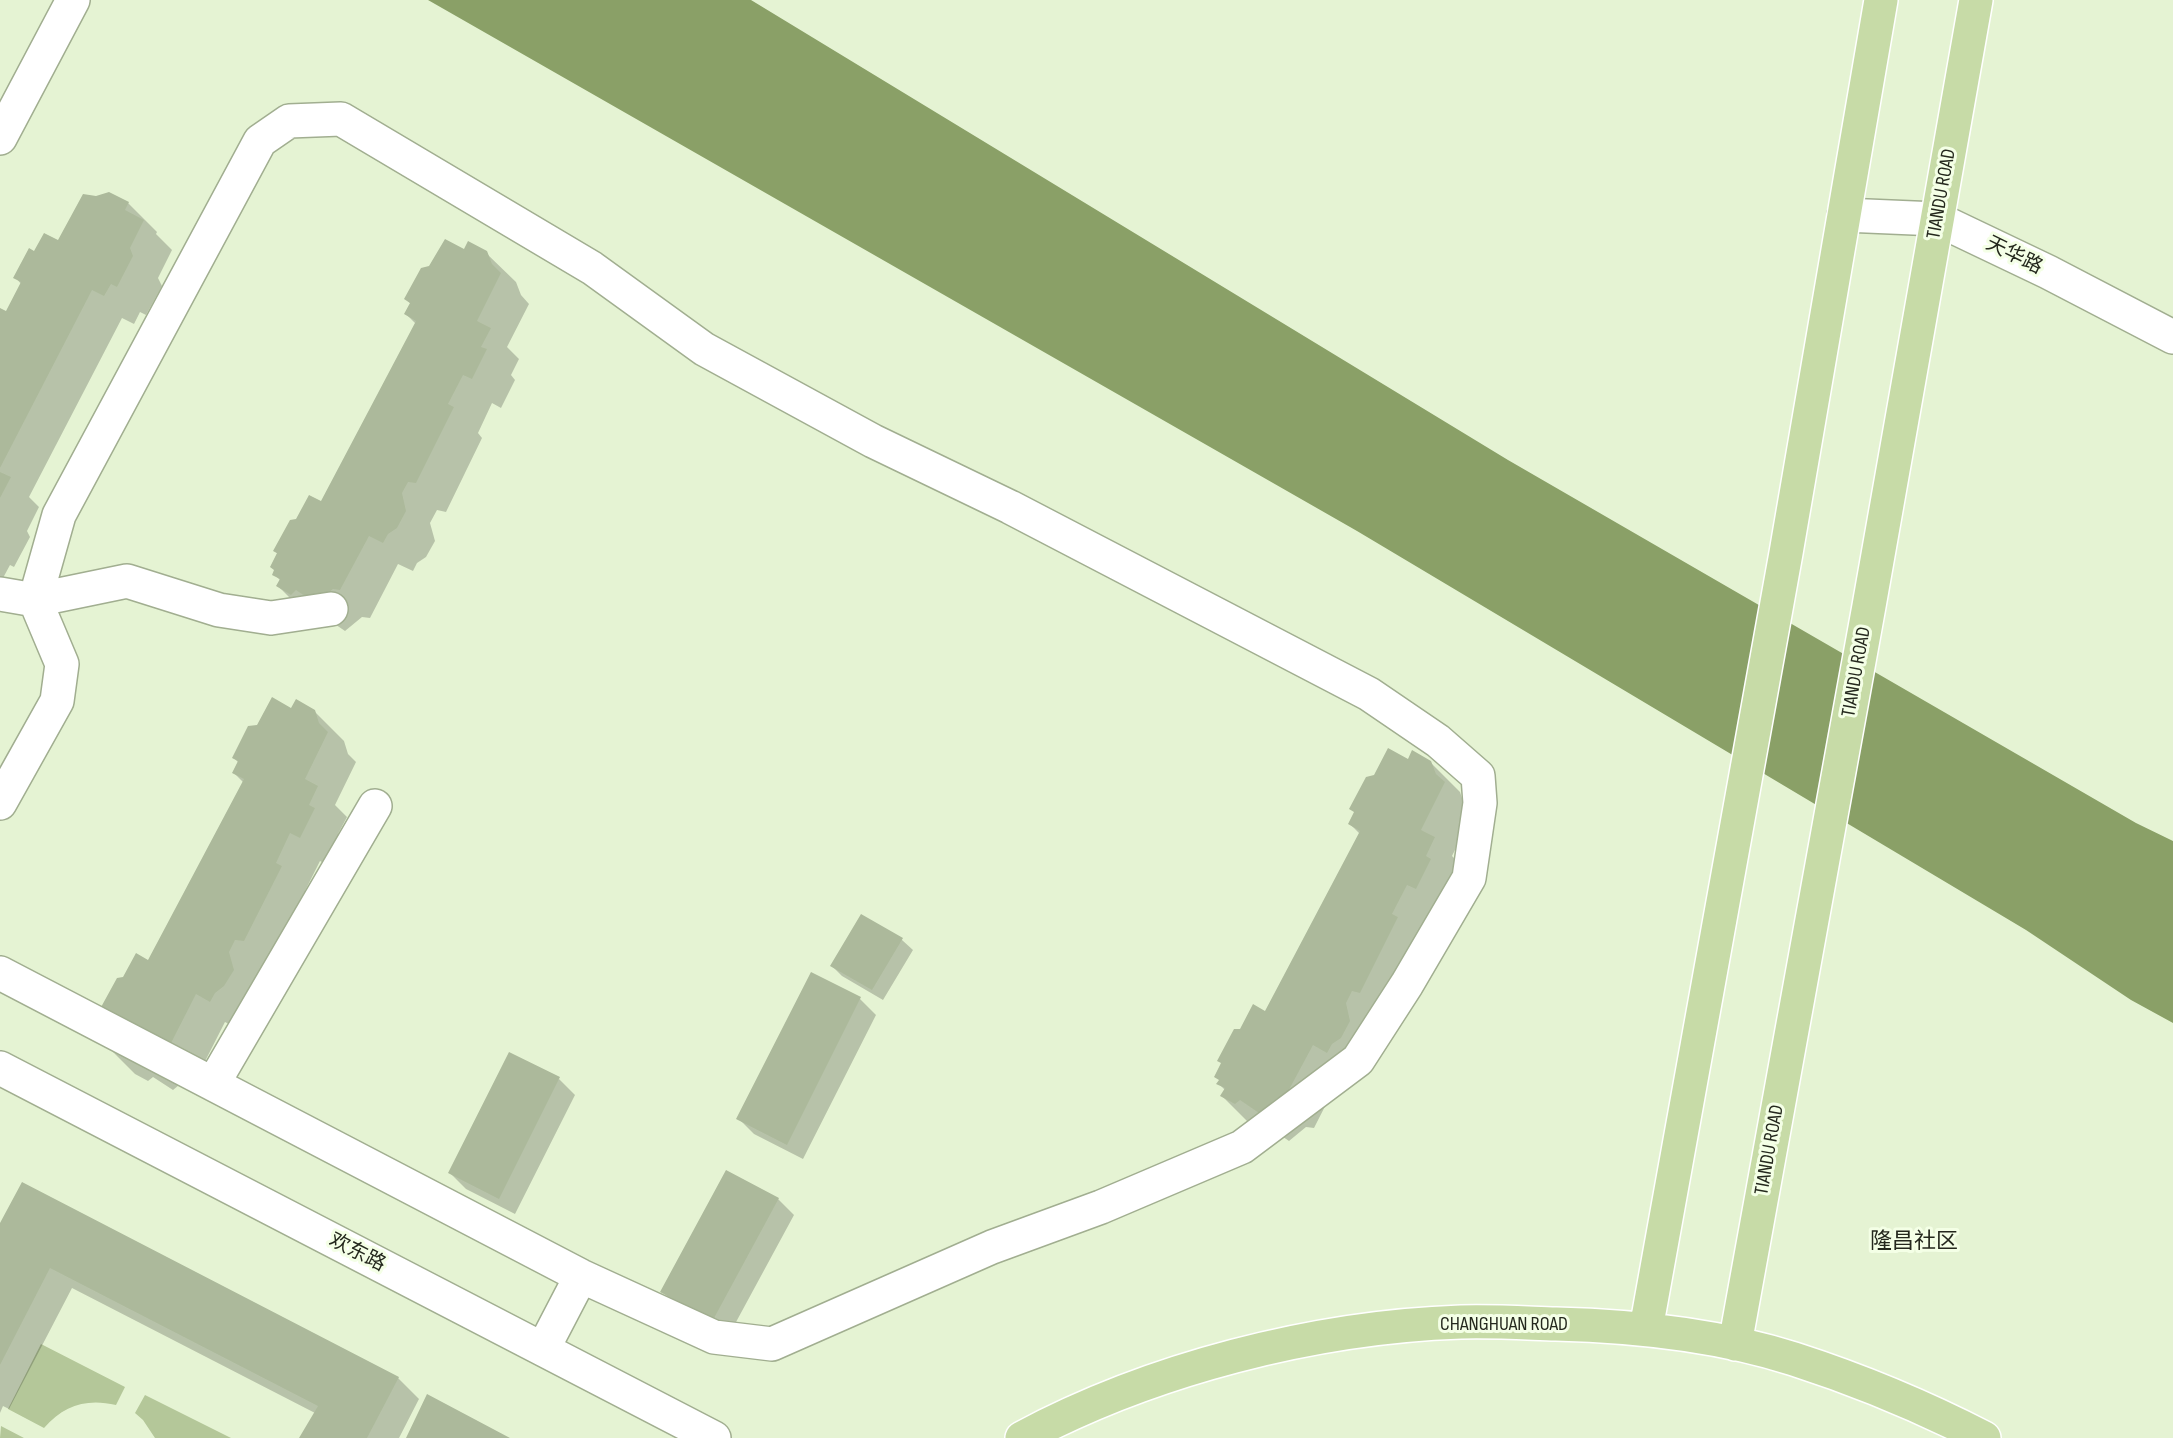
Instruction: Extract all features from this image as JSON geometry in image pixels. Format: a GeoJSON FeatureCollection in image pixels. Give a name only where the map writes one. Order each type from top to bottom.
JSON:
{"type":"FeatureCollection","features":[{"type":"Feature","properties":{"kind":"main road"},"geometry":{"type":"LineString","coordinates":[[1646,1329],[1786,553],[1881,0]]}},
{"type":"Feature","properties":{"kind":"main road","name":"TIANDU ROAD"},"geometry":{"type":"LineString","coordinates":[[1735,1344],[1976,0]]}},
{"type":"Feature","properties":{"kind":"main road","name":"CHANGHUAN ROAD"},"geometry":{"type":"LineString","coordinates":[[1022,1438],[1064,1416],[1159,1378],[1251,1352],[1360,1331],[1461,1322],[1590,1325],[1646,1329],[1735,1344],[1793,1359],[1862,1384],[1950,1420],[1984,1438]]}},
{"type":"Feature","properties":{"kind":"street"},"geometry":{"type":"LineString","coordinates":[[0,138],[73,0]]}},
{"type":"Feature","properties":{"kind":"street"},"geometry":{"type":"LineString","coordinates":[[0,803],[57,701],[62,664],[35,600],[59,515],[260,141],[289,121],[341,119],[592,268],[704,349],[873,441],[1010,507],[1369,694],[1438,741],[1478,776],[1480,803],[1469,878],[1407,984],[1358,1060],[1242,1147],[1101,1206],[992,1248],[772,1344],[714,1337],[581,1276],[0,973]]}},
{"type":"Feature","properties":{"kind":"street","name":"天华路"},"geometry":{"type":"LineString","coordinates":[[1844,215],[1937,219],[2048,272],[2173,337]]}},
{"type":"Feature","properties":{"kind":"street"},"geometry":{"type":"LineString","coordinates":[[0,594],[35,600],[127,581],[219,610],[271,618],[331,609]]}},
{"type":"Feature","properties":{"kind":"street"},"geometry":{"type":"LineString","coordinates":[[213,1084],[375,806]]}},
{"type":"Feature","properties":{"kind":"street","name":"欢东路"},"geometry":{"type":"LineString","coordinates":[[0,1068],[714,1438]]}},
{"type":"Feature","properties":{"kind":"street"},"geometry":{"type":"LineString","coordinates":[[543,1349],[581,1276]]}},
{"type":"Feature","properties":{"kind":"shaded area"},"geometry":{"type":"Polygon","coordinates":[[[428,0],[751,0],[1508,460],[2136,823],[2173,841],[2173,1023],[2131,1000],[2026,930],[1357,531],[428,0]]]}},
{"type":"Feature","properties":{"kind":"shaded area"},"geometry":{"type":"Polygon","coordinates":[[[41,1344],[125,1387],[116,1405],[95,1402],[77,1405],[60,1414],[44,1428],[8,1409],[41,1344]]]}},
{"type":"Feature","properties":{"kind":"shaded area"},"geometry":{"type":"Polygon","coordinates":[[[145,1395],[231,1438],[155,1438],[143,1420],[135,1413],[145,1395]]]}},
{"type":"Feature","properties":{"kind":"shaded area"},"geometry":{"type":"Polygon","coordinates":[[[1,1426],[24,1438],[0,1438],[1,1426]]]}},
{"type":"Feature","properties":{"kind":"building"},"geometry":{"type":"Polygon","coordinates":[[[109,192],[129,202],[125,210],[144,220],[130,248],[133,256],[117,287],[111,284],[104,296],[92,290],[0,468],[0,308],[6,311],[21,282],[13,278],[29,248],[34,251],[44,233],[58,240],[83,194],[96,196],[109,192]]]}},
{"type":"Feature","properties":{"kind":"building"},"geometry":{"type":"Polygon","coordinates":[[[445,239],[464,249],[468,241],[487,251],[492,264],[501,273],[477,321],[491,328],[481,347],[487,349],[472,379],[463,375],[448,404],[454,407],[416,483],[408,482],[402,493],[406,511],[397,528],[388,534],[383,543],[369,536],[340,590],[333,589],[315,603],[296,590],[291,595],[276,586],[280,579],[272,575],[274,570],[270,567],[277,553],[273,551],[290,520],[296,519],[309,495],[321,501],[416,321],[404,314],[410,303],[404,299],[421,268],[429,266],[445,239]]]}},
{"type":"Feature","properties":{"kind":"building"},"geometry":{"type":"Polygon","coordinates":[[[0,472],[11,477],[0,498],[0,472]]]}},
{"type":"Feature","properties":{"kind":"building"},"geometry":{"type":"Polygon","coordinates":[[[272,697],[291,708],[296,699],[315,710],[319,723],[328,732],[305,779],[318,786],[309,805],[315,808],[300,838],[290,833],[276,863],[282,866],[244,941],[235,940],[229,952],[234,970],[210,1002],[196,994],[168,1049],[100,1009],[117,978],[123,977],[136,953],[148,960],[244,779],[232,773],[238,761],[232,758],[248,726],[257,725],[272,697]]]}},
{"type":"Feature","properties":{"kind":"building"},"geometry":{"type":"Polygon","coordinates":[[[1388,748],[1408,759],[1412,750],[1431,761],[1436,774],[1445,782],[1421,830],[1435,837],[1426,856],[1431,859],[1416,889],[1407,885],[1392,914],[1398,917],[1360,993],[1352,991],[1346,1003],[1350,1021],[1341,1038],[1332,1044],[1327,1053],[1313,1045],[1284,1099],[1277,1098],[1259,1113],[1240,1100],[1235,1104],[1220,1096],[1225,1088],[1216,1084],[1219,1080],[1214,1077],[1221,1063],[1217,1061],[1234,1029],[1240,1029],[1253,1004],[1265,1011],[1360,831],[1348,824],[1354,812],[1349,809],[1366,777],[1374,775],[1388,748]]]}},
{"type":"Feature","properties":{"kind":"building"},"geometry":{"type":"Polygon","coordinates":[[[861,914],[903,938],[872,990],[830,966],[861,914]]]}},
{"type":"Feature","properties":{"kind":"building"},"geometry":{"type":"Polygon","coordinates":[[[811,972],[861,997],[787,1145],[736,1119],[811,972]]]}},
{"type":"Feature","properties":{"kind":"building"},"geometry":{"type":"Polygon","coordinates":[[[509,1052],[560,1077],[499,1199],[448,1173],[509,1052]]]}},
{"type":"Feature","properties":{"kind":"building"},"geometry":{"type":"Polygon","coordinates":[[[726,1170],[779,1198],[713,1320],[660,1292],[726,1170]]]}},
{"type":"Feature","properties":{"kind":"building"},"geometry":{"type":"Polygon","coordinates":[[[22,1182],[399,1377],[367,1438],[299,1438],[318,1406],[50,1268],[0,1365],[0,1223],[22,1182]]]}},
{"type":"Feature","properties":{"kind":"building"},"geometry":{"type":"Polygon","coordinates":[[[427,1394],[510,1438],[406,1438],[427,1394]]]}},
{"type":"Feature","properties":{"kind":"district","name":"隆昌社区"},"geometry":{"type":"Point","coordinates":[1914,1242]}}]}
